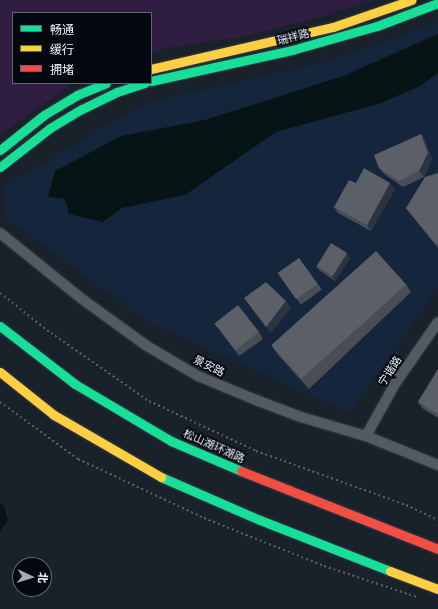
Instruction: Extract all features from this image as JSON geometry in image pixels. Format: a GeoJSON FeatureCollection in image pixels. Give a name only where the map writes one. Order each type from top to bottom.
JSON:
{"type":"FeatureCollection","features":[{"type":"Feature","properties":{"kind":"main road","name":"瑞祥路"},"geometry":{"type":"LineString","coordinates":[[152,69],[292,38],[333,27],[412,0]]}},
{"type":"Feature","properties":{"kind":"main road","name":"瑞祥路"},"geometry":{"type":"LineString","coordinates":[[152,81],[292,50],[377,26],[438,4]]}},
{"type":"Feature","properties":{"kind":"main road"},"geometry":{"type":"LineString","coordinates":[[0,150],[44,115],[77,95],[104,84]]}},
{"type":"Feature","properties":{"kind":"main road"},"geometry":{"type":"LineString","coordinates":[[0,167],[50,128],[75,113],[117,92],[142,84]]}},
{"type":"Feature","properties":{"kind":"main road","name":"松山湖环湖路"},"geometry":{"type":"LineString","coordinates":[[0,326],[75,384],[171,440],[274,486],[438,549]]}},
{"type":"Feature","properties":{"kind":"main road"},"geometry":{"type":"LineString","coordinates":[[0,372],[54,415],[154,474],[260,520],[438,589]]}},
{"type":"Feature","properties":{"kind":"street","name":"景安路"},"geometry":{"type":"LineString","coordinates":[[0,233],[82,299],[147,346],[198,376],[301,417],[366,436],[438,464]]}},
{"type":"Feature","properties":{"kind":"street","name":"宁谐路"},"geometry":{"type":"LineString","coordinates":[[366,436],[394,384],[438,322]]}},
{"type":"Feature","properties":{"kind":"path"},"geometry":{"type":"LineString","coordinates":[[0,293],[51,333],[149,401],[256,451],[406,505],[438,520]]}},
{"type":"Feature","properties":{"kind":"shaded area"},"geometry":{"type":"Polygon","coordinates":[[[0,0],[373,0],[320,17],[245,36],[167,48],[152,53],[152,12],[12,12],[12,84],[73,84],[0,134],[0,0]]]}},
{"type":"Feature","properties":{"kind":"shaded area"},"geometry":{"type":"Polygon","coordinates":[[[433,22],[438,22],[438,286],[350,413],[148,322],[6,218],[3,187],[145,103],[322,63],[393,40],[433,22]]]}},
{"type":"Feature","properties":{"kind":"shaded area"},"geometry":{"type":"Polygon","coordinates":[[[438,34],[438,73],[420,86],[381,103],[276,132],[185,195],[122,208],[103,222],[69,214],[65,199],[48,197],[55,171],[121,136],[205,120],[343,76],[438,34]]]}},
{"type":"Feature","properties":{"kind":"shaded area"},"geometry":{"type":"Polygon","coordinates":[[[0,504],[4,506],[8,520],[0,532],[0,504]]]}},
{"type":"Feature","properties":{"kind":"building"},"geometry":{"type":"Polygon","coordinates":[[[421,134],[428,153],[419,171],[399,181],[379,168],[374,155],[421,134]]]}},
{"type":"Feature","properties":{"kind":"building"},"geometry":{"type":"Polygon","coordinates":[[[364,168],[390,183],[367,225],[334,207],[349,180],[356,183],[364,168]]]}},
{"type":"Feature","properties":{"kind":"building"},"geometry":{"type":"Polygon","coordinates":[[[438,173],[438,242],[436,244],[406,208],[425,177],[438,173]]]}},
{"type":"Feature","properties":{"kind":"building"},"geometry":{"type":"Polygon","coordinates":[[[331,243],[347,253],[333,276],[317,266],[331,243]]]}},
{"type":"Feature","properties":{"kind":"building"},"geometry":{"type":"Polygon","coordinates":[[[376,251],[406,284],[301,379],[271,345],[376,251]]]}},
{"type":"Feature","properties":{"kind":"building"},"geometry":{"type":"Polygon","coordinates":[[[299,258],[317,284],[296,299],[278,273],[299,258]]]}},
{"type":"Feature","properties":{"kind":"building"},"geometry":{"type":"Polygon","coordinates":[[[266,282],[286,301],[266,327],[244,298],[266,282]]]}},
{"type":"Feature","properties":{"kind":"building"},"geometry":{"type":"Polygon","coordinates":[[[238,305],[259,332],[235,350],[214,323],[238,305]]]}},
{"type":"Feature","properties":{"kind":"building"},"geometry":{"type":"Polygon","coordinates":[[[438,369],[438,414],[418,402],[438,369]]]}},
{"type":"Feature","properties":{"kind":"traffic: fast"},"geometry":{"type":"LineString","coordinates":[[152,81],[292,50],[377,26],[438,3]]}},
{"type":"Feature","properties":{"kind":"traffic: fast"},"geometry":{"type":"LineString","coordinates":[[0,150],[44,115],[77,95],[104,84]]}},
{"type":"Feature","properties":{"kind":"traffic: fast"},"geometry":{"type":"LineString","coordinates":[[0,167],[50,128],[82,109],[117,92],[142,84]]}},
{"type":"Feature","properties":{"kind":"traffic: fast"},"geometry":{"type":"LineString","coordinates":[[0,326],[75,384],[171,441],[241,471]]}},
{"type":"Feature","properties":{"kind":"traffic: fast"},"geometry":{"type":"LineString","coordinates":[[161,477],[260,520],[390,571]]}},
{"type":"Feature","properties":{"kind":"traffic: slow"},"geometry":{"type":"LineString","coordinates":[[152,69],[333,27],[412,0]]}},
{"type":"Feature","properties":{"kind":"traffic: slow"},"geometry":{"type":"LineString","coordinates":[[0,372],[54,415],[161,477]]}},
{"type":"Feature","properties":{"kind":"traffic: slow"},"geometry":{"type":"LineString","coordinates":[[390,571],[438,589]]}},
{"type":"Feature","properties":{"kind":"traffic: jam"},"geometry":{"type":"LineString","coordinates":[[241,471],[438,549]]}}]}
